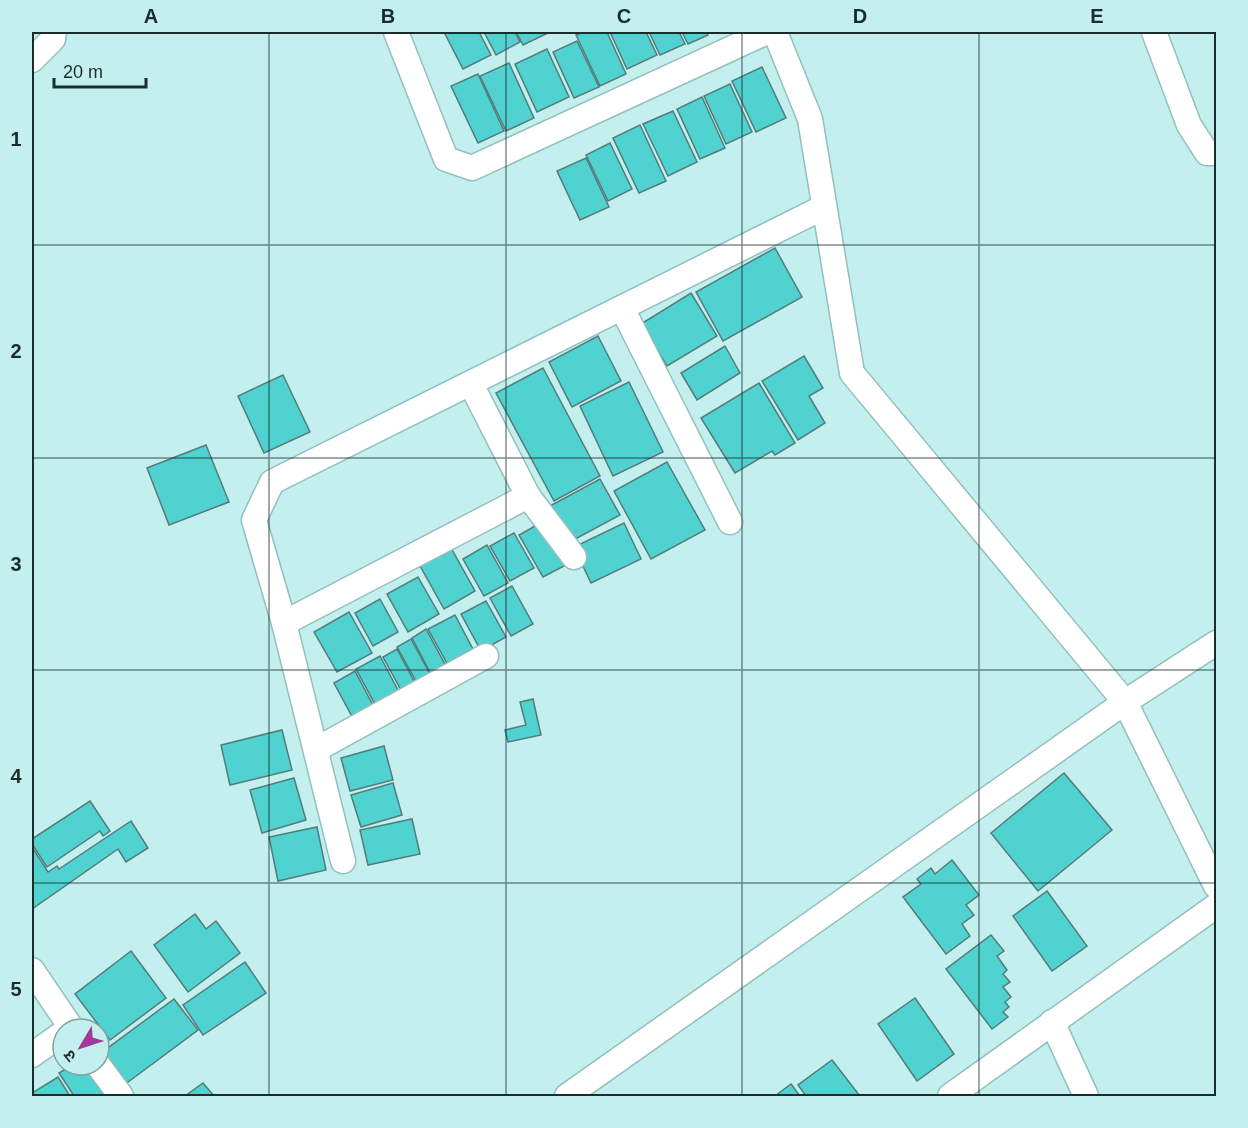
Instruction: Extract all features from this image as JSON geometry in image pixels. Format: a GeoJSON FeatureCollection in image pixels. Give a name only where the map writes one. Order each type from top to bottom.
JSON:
{"type":"FeatureCollection","features":[{"type":"Feature","properties":{"kind":"street"},"geometry":{"type":"LineString","coordinates":[[32,60],[53,39],[54,32]]}},
{"type":"Feature","properties":{"kind":"street"},"geometry":{"type":"LineString","coordinates":[[396,32],[446,159],[472,168],[767,32]]}},
{"type":"Feature","properties":{"kind":"street"},"geometry":{"type":"LineString","coordinates":[[775,32],[810,119],[852,373],[1125,702],[1216,886]]}},
{"type":"Feature","properties":{"kind":"street"},"geometry":{"type":"LineString","coordinates":[[1154,32],[1189,124],[1207,153],[1216,153]]}},
{"type":"Feature","properties":{"kind":"street"},"geometry":{"type":"LineString","coordinates":[[343,861],[317,749],[254,520],[272,482],[824,207]]}},
{"type":"Feature","properties":{"kind":"street"},"geometry":{"type":"LineString","coordinates":[[622,308],[730,522]]}},
{"type":"Feature","properties":{"kind":"street"},"geometry":{"type":"LineString","coordinates":[[471,384],[528,496],[574,557]]}},
{"type":"Feature","properties":{"kind":"street"},"geometry":{"type":"LineString","coordinates":[[284,623],[528,496]]}},
{"type":"Feature","properties":{"kind":"street"},"geometry":{"type":"LineString","coordinates":[[567,1096],[1125,702],[1216,643]]}},
{"type":"Feature","properties":{"kind":"street"},"geometry":{"type":"LineString","coordinates":[[317,749],[486,656]]}},
{"type":"Feature","properties":{"kind":"street"},"geometry":{"type":"LineString","coordinates":[[950,1096],[1216,906]]}},
{"type":"Feature","properties":{"kind":"street"},"geometry":{"type":"LineString","coordinates":[[32,970],[61,1017]]}},
{"type":"Feature","properties":{"kind":"street"},"geometry":{"type":"LineString","coordinates":[[1052,1022],[1086,1096]]}},
{"type":"Feature","properties":{"kind":"street"},"geometry":{"type":"LineString","coordinates":[[32,1055],[51,1042]]}},
{"type":"Feature","properties":{"kind":"street"},"geometry":{"type":"LineString","coordinates":[[107,1077],[121,1096]]}},
{"type":"Feature","properties":{"kind":"building"},"geometry":{"type":"Polygon","coordinates":[[[444,32],[479,32],[491,55],[463,69],[444,32]]]}},
{"type":"Feature","properties":{"kind":"building"},"geometry":{"type":"Polygon","coordinates":[[[484,32],[515,32],[520,42],[496,55],[484,32]]]}},
{"type":"Feature","properties":{"kind":"building"},"geometry":{"type":"Polygon","coordinates":[[[516,32],[547,32],[548,33],[523,45],[516,32]]]}},
{"type":"Feature","properties":{"kind":"building"},"geometry":{"type":"Polygon","coordinates":[[[584,32],[607,32],[626,74],[600,86],[576,35],[584,32]]]}},
{"type":"Feature","properties":{"kind":"building"},"geometry":{"type":"Polygon","coordinates":[[[610,32],[646,32],[657,55],[627,69],[610,32]]]}},
{"type":"Feature","properties":{"kind":"building"},"geometry":{"type":"Polygon","coordinates":[[[649,32],[679,32],[685,44],[660,55],[649,32]]]}},
{"type":"Feature","properties":{"kind":"building"},"geometry":{"type":"Polygon","coordinates":[[[682,32],[707,32],[708,35],[688,44],[682,32]]]}},
{"type":"Feature","properties":{"kind":"building"},"geometry":{"type":"Polygon","coordinates":[[[577,41],[599,87],[574,98],[553,52],[577,41]]]}},
{"type":"Feature","properties":{"kind":"building"},"geometry":{"type":"Polygon","coordinates":[[[547,49],[569,97],[537,112],[515,64],[547,49]]]}},
{"type":"Feature","properties":{"kind":"building"},"geometry":{"type":"Polygon","coordinates":[[[509,63],[534,118],[506,131],[480,76],[509,63]]]}},
{"type":"Feature","properties":{"kind":"building"},"geometry":{"type":"Polygon","coordinates":[[[762,67],[786,118],[756,132],[732,81],[762,67]]]}},
{"type":"Feature","properties":{"kind":"building"},"geometry":{"type":"Polygon","coordinates":[[[478,74],[504,131],[478,143],[451,86],[478,74]]]}},
{"type":"Feature","properties":{"kind":"building"},"geometry":{"type":"Polygon","coordinates":[[[730,84],[752,132],[726,144],[704,96],[730,84]]]}},
{"type":"Feature","properties":{"kind":"building"},"geometry":{"type":"Polygon","coordinates":[[[702,97],[725,148],[700,159],[677,109],[702,97]]]}},
{"type":"Feature","properties":{"kind":"building"},"geometry":{"type":"Polygon","coordinates":[[[673,111],[697,162],[668,176],[643,124],[673,111]]]}},
{"type":"Feature","properties":{"kind":"building"},"geometry":{"type":"Polygon","coordinates":[[[640,125],[666,181],[639,193],[613,138],[640,125]]]}},
{"type":"Feature","properties":{"kind":"building"},"geometry":{"type":"Polygon","coordinates":[[[610,143],[632,189],[608,201],[586,155],[610,143]]]}},
{"type":"Feature","properties":{"kind":"building"},"geometry":{"type":"Polygon","coordinates":[[[586,158],[609,207],[580,220],[557,171],[586,158]]]}},
{"type":"Feature","properties":{"kind":"building"},"geometry":{"type":"Polygon","coordinates":[[[775,248],[802,297],[723,341],[696,292],[775,248]]]}},
{"type":"Feature","properties":{"kind":"building"},"geometry":{"type":"Polygon","coordinates":[[[691,293],[717,336],[667,366],[641,324],[691,293]]]}},
{"type":"Feature","properties":{"kind":"building"},"geometry":{"type":"Polygon","coordinates":[[[598,336],[621,381],[572,407],[549,362],[598,336]]]}},
{"type":"Feature","properties":{"kind":"building"},"geometry":{"type":"Polygon","coordinates":[[[725,346],[740,373],[697,400],[681,373],[725,346]]]}},
{"type":"Feature","properties":{"kind":"building"},"geometry":{"type":"Polygon","coordinates":[[[804,356],[823,388],[809,396],[825,423],[798,440],[762,381],[804,356]]]}},
{"type":"Feature","properties":{"kind":"building"},"geometry":{"type":"Polygon","coordinates":[[[543,368],[600,476],[554,501],[496,393],[543,368]]]}},
{"type":"Feature","properties":{"kind":"building"},"geometry":{"type":"Polygon","coordinates":[[[283,375],[310,432],[264,453],[238,396],[283,375]]]}},
{"type":"Feature","properties":{"kind":"building"},"geometry":{"type":"Polygon","coordinates":[[[629,382],[663,452],[613,476],[580,406],[629,382]]]}},
{"type":"Feature","properties":{"kind":"building"},"geometry":{"type":"Polygon","coordinates":[[[759,383],[795,443],[775,455],[772,451],[735,473],[701,418],[759,383]]]}},
{"type":"Feature","properties":{"kind":"building"},"geometry":{"type":"Polygon","coordinates":[[[206,445],[229,502],[169,525],[147,468],[206,445]]]}},
{"type":"Feature","properties":{"kind":"building"},"geometry":{"type":"Polygon","coordinates":[[[667,462],[705,530],[651,559],[614,491],[667,462]]]}},
{"type":"Feature","properties":{"kind":"building"},"geometry":{"type":"Polygon","coordinates":[[[600,479],[620,515],[566,544],[546,508],[600,479]]]}},
{"type":"Feature","properties":{"kind":"building"},"geometry":{"type":"Polygon","coordinates":[[[542,522],[566,565],[543,577],[519,535],[542,522]]]}},
{"type":"Feature","properties":{"kind":"building"},"geometry":{"type":"Polygon","coordinates":[[[624,523],[641,559],[591,583],[574,547],[624,523]]]}},
{"type":"Feature","properties":{"kind":"building"},"geometry":{"type":"Polygon","coordinates":[[[514,533],[534,568],[510,581],[490,546],[514,533]]]}},
{"type":"Feature","properties":{"kind":"building"},"geometry":{"type":"Polygon","coordinates":[[[487,545],[508,583],[484,596],[463,559],[487,545]]]}},
{"type":"Feature","properties":{"kind":"building"},"geometry":{"type":"Polygon","coordinates":[[[450,546],[475,591],[444,609],[419,564],[450,546]]]}},
{"type":"Feature","properties":{"kind":"building"},"geometry":{"type":"Polygon","coordinates":[[[418,577],[439,614],[408,632],[387,594],[418,577]]]}},
{"type":"Feature","properties":{"kind":"building"},"geometry":{"type":"Polygon","coordinates":[[[512,586],[533,624],[511,636],[490,598],[512,586]]]}},
{"type":"Feature","properties":{"kind":"building"},"geometry":{"type":"Polygon","coordinates":[[[380,599],[398,632],[373,646],[355,613],[380,599]]]}},
{"type":"Feature","properties":{"kind":"building"},"geometry":{"type":"Polygon","coordinates":[[[486,601],[506,637],[481,651],[461,614],[486,601]]]}},
{"type":"Feature","properties":{"kind":"building"},"geometry":{"type":"Polygon","coordinates":[[[349,612],[372,653],[337,672],[314,632],[349,612]]]}},
{"type":"Feature","properties":{"kind":"building"},"geometry":{"type":"Polygon","coordinates":[[[455,615],[475,653],[449,667],[428,629],[455,615]]]}},
{"type":"Feature","properties":{"kind":"building"},"geometry":{"type":"Polygon","coordinates":[[[426,629],[447,668],[432,676],[412,638],[426,629]]]}},
{"type":"Feature","properties":{"kind":"building"},"geometry":{"type":"Polygon","coordinates":[[[411,639],[431,676],[417,683],[397,647],[411,639]]]}},
{"type":"Feature","properties":{"kind":"building"},"geometry":{"type":"Polygon","coordinates":[[[397,649],[416,685],[402,692],[383,657],[397,649]]]}},
{"type":"Feature","properties":{"kind":"building"},"geometry":{"type":"Polygon","coordinates":[[[380,656],[401,696],[377,708],[356,669],[380,656]]]}},
{"type":"Feature","properties":{"kind":"building"},"geometry":{"type":"Polygon","coordinates":[[[355,671],[376,711],[355,722],[334,683],[355,671]]]}},
{"type":"Feature","properties":{"kind":"building"},"geometry":{"type":"Polygon","coordinates":[[[533,699],[541,735],[508,742],[505,730],[526,725],[520,702],[533,699]]]}},
{"type":"Feature","properties":{"kind":"building"},"geometry":{"type":"Polygon","coordinates":[[[282,730],[292,770],[230,785],[221,745],[282,730]]]}},
{"type":"Feature","properties":{"kind":"building"},"geometry":{"type":"Polygon","coordinates":[[[384,746],[393,780],[350,791],[341,758],[384,746]]]}},
{"type":"Feature","properties":{"kind":"building"},"geometry":{"type":"Polygon","coordinates":[[[1064,773],[1112,830],[1038,891],[991,833],[1064,773]]]}},
{"type":"Feature","properties":{"kind":"building"},"geometry":{"type":"Polygon","coordinates":[[[294,778],[306,820],[262,833],[250,790],[294,778]]]}},
{"type":"Feature","properties":{"kind":"building"},"geometry":{"type":"Polygon","coordinates":[[[393,783],[402,815],[361,827],[351,795],[393,783]]]}},
{"type":"Feature","properties":{"kind":"building"},"geometry":{"type":"Polygon","coordinates":[[[90,801],[110,831],[103,836],[100,831],[47,867],[32,844],[32,839],[90,801]]]}},
{"type":"Feature","properties":{"kind":"building"},"geometry":{"type":"Polygon","coordinates":[[[412,819],[420,854],[368,865],[360,830],[412,819]]]}},
{"type":"Feature","properties":{"kind":"building"},"geometry":{"type":"Polygon","coordinates":[[[131,821],[148,848],[126,862],[118,849],[32,909],[32,847],[48,872],[57,866],[59,869],[131,821]]]}},
{"type":"Feature","properties":{"kind":"building"},"geometry":{"type":"Polygon","coordinates":[[[317,827],[326,870],[278,881],[269,837],[317,827]]]}},
{"type":"Feature","properties":{"kind":"building"},"geometry":{"type":"Polygon","coordinates":[[[952,860],[979,895],[966,905],[974,915],[962,924],[970,936],[946,954],[903,897],[921,884],[917,879],[931,868],[935,874],[952,860]]]}},
{"type":"Feature","properties":{"kind":"building"},"geometry":{"type":"Polygon","coordinates":[[[1047,891],[1087,946],[1052,971],[1013,916],[1047,891]]]}},
{"type":"Feature","properties":{"kind":"building"},"geometry":{"type":"Polygon","coordinates":[[[195,914],[206,929],[216,921],[240,953],[188,992],[154,945],[195,914]]]}},
{"type":"Feature","properties":{"kind":"building"},"geometry":{"type":"Polygon","coordinates":[[[991,935],[1004,951],[997,956],[1007,970],[1003,974],[1010,982],[1003,987],[1011,997],[1005,1002],[1009,1007],[1003,1012],[1008,1017],[992,1029],[946,969],[991,935]]]}},
{"type":"Feature","properties":{"kind":"building"},"geometry":{"type":"Polygon","coordinates":[[[131,951],[166,998],[111,1039],[111,1017],[92,1017],[75,994],[131,951]]]}},
{"type":"Feature","properties":{"kind":"building"},"geometry":{"type":"Polygon","coordinates":[[[245,962],[266,993],[203,1035],[183,1005],[245,962]]]}},
{"type":"Feature","properties":{"kind":"building"},"geometry":{"type":"Polygon","coordinates":[[[915,998],[954,1054],[917,1081],[878,1024],[915,998]]]}},
{"type":"Feature","properties":{"kind":"building"},"geometry":{"type":"Polygon","coordinates":[[[174,999],[198,1030],[124,1085],[111,1067],[111,1046],[174,999]]]}},
{"type":"Feature","properties":{"kind":"building"},"geometry":{"type":"Polygon","coordinates":[[[832,1060],[860,1096],[806,1096],[798,1085],[832,1060]]]}},
{"type":"Feature","properties":{"kind":"building"},"geometry":{"type":"Polygon","coordinates":[[[58,1077],[70,1096],[33,1096],[32,1093],[58,1077]]]}},
{"type":"Feature","properties":{"kind":"building"},"geometry":{"type":"Polygon","coordinates":[[[62,1077],[95,1077],[106,1094],[102,1096],[74,1096],[62,1077]]]}},
{"type":"Feature","properties":{"kind":"building"},"geometry":{"type":"Polygon","coordinates":[[[203,1083],[214,1096],[185,1096],[203,1083]]]}},
{"type":"Feature","properties":{"kind":"building"},"geometry":{"type":"Polygon","coordinates":[[[791,1084],[800,1096],[775,1096],[791,1084]]]}}]}
